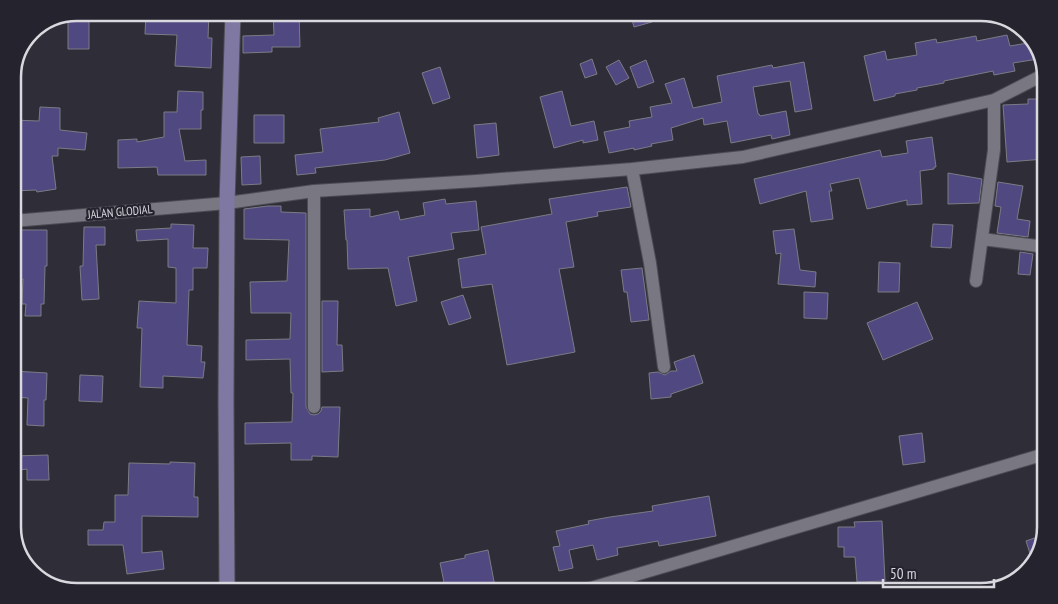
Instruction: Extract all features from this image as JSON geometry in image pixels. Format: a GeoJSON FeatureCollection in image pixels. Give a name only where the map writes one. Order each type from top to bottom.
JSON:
{"type":"FeatureCollection","features":[{"type":"Feature","properties":{"kind":"street"},"geometry":{"type":"LineString","coordinates":[[227,583],[227,203],[233,21]]}},
{"type":"Feature","properties":{"kind":"street","name":"JALAN GLODIAL"},"geometry":{"type":"LineString","coordinates":[[21,219],[227,203],[314,191],[476,182],[632,169],[743,157],[994,100],[1037,78]]}},
{"type":"Feature","properties":{"kind":"street"},"geometry":{"type":"LineString","coordinates":[[976,282],[994,150],[994,100]]}},
{"type":"Feature","properties":{"kind":"street"},"geometry":{"type":"LineString","coordinates":[[632,169],[650,263],[664,367]]}},
{"type":"Feature","properties":{"kind":"street"},"geometry":{"type":"LineString","coordinates":[[314,191],[314,408]]}},
{"type":"Feature","properties":{"kind":"street"},"geometry":{"type":"LineString","coordinates":[[982,239],[1037,246]]}},
{"type":"Feature","properties":{"kind":"street"},"geometry":{"type":"LineString","coordinates":[[612,583],[845,512],[1037,457]]}},
{"type":"Feature","properties":{"kind":"building"},"geometry":{"type":"Polygon","coordinates":[[[89,21],[89,49],[68,49],[68,22],[89,21]]]}},
{"type":"Feature","properties":{"kind":"building"},"geometry":{"type":"Polygon","coordinates":[[[146,21],[209,21],[208,38],[212,38],[211,68],[175,66],[177,35],[145,34],[146,21]]]}},
{"type":"Feature","properties":{"kind":"building"},"geometry":{"type":"Polygon","coordinates":[[[273,21],[299,21],[300,47],[272,47],[272,52],[243,53],[243,36],[274,35],[273,21]]]}},
{"type":"Feature","properties":{"kind":"building"},"geometry":{"type":"Polygon","coordinates":[[[632,21],[652,21],[652,22],[634,27],[632,21]]]}},
{"type":"Feature","properties":{"kind":"building"},"geometry":{"type":"Polygon","coordinates":[[[1007,35],[1010,46],[1025,43],[1034,60],[1013,63],[1015,71],[994,75],[993,71],[944,81],[944,83],[917,88],[917,90],[895,94],[895,96],[874,101],[864,56],[885,51],[887,60],[917,55],[915,43],[936,39],[937,43],[976,36],[977,41],[1007,35]]]}},
{"type":"Feature","properties":{"kind":"building"},"geometry":{"type":"Polygon","coordinates":[[[592,59],[597,74],[585,78],[580,64],[592,59]]]}},
{"type":"Feature","properties":{"kind":"building"},"geometry":{"type":"Polygon","coordinates":[[[619,60],[629,78],[616,85],[606,67],[619,60]]]}},
{"type":"Feature","properties":{"kind":"building"},"geometry":{"type":"Polygon","coordinates":[[[646,60],[654,82],[638,88],[630,67],[646,60]]]}},
{"type":"Feature","properties":{"kind":"building"},"geometry":{"type":"Polygon","coordinates":[[[804,62],[812,109],[795,112],[790,81],[753,87],[758,114],[760,116],[786,111],[790,135],[772,139],[771,135],[731,143],[727,121],[704,125],[703,118],[671,128],[673,140],[651,144],[652,146],[634,150],[634,148],[609,153],[604,132],[630,127],[629,121],[652,117],[650,107],[672,103],[665,84],[684,78],[693,108],[722,102],[717,76],[772,65],[773,68],[804,62]]]}},
{"type":"Feature","properties":{"kind":"building"},"geometry":{"type":"Polygon","coordinates":[[[440,67],[450,98],[433,104],[422,73],[440,67]]]}},
{"type":"Feature","properties":{"kind":"building"},"geometry":{"type":"Polygon","coordinates":[[[178,91],[203,92],[201,129],[179,129],[185,161],[206,160],[206,175],[158,175],[157,167],[118,168],[118,140],[137,139],[137,142],[164,137],[164,112],[177,112],[178,91]]]}},
{"type":"Feature","properties":{"kind":"building"},"geometry":{"type":"Polygon","coordinates":[[[562,91],[571,126],[594,121],[598,140],[583,143],[583,140],[554,148],[540,97],[562,91]]]}},
{"type":"Feature","properties":{"kind":"building"},"geometry":{"type":"Polygon","coordinates":[[[1028,99],[1037,99],[1037,160],[1007,162],[1003,105],[1028,104],[1028,99]]]}},
{"type":"Feature","properties":{"kind":"building"},"geometry":{"type":"Polygon","coordinates":[[[40,107],[60,108],[60,130],[87,133],[85,150],[58,148],[58,156],[52,156],[56,189],[37,192],[36,190],[21,191],[21,120],[39,121],[40,107]]]}},
{"type":"Feature","properties":{"kind":"building"},"geometry":{"type":"Polygon","coordinates":[[[399,112],[410,153],[385,160],[315,168],[316,173],[297,175],[295,155],[323,152],[320,129],[379,122],[378,118],[399,112]]]}},
{"type":"Feature","properties":{"kind":"building"},"geometry":{"type":"Polygon","coordinates":[[[254,115],[284,115],[284,143],[254,143],[254,115]]]}},
{"type":"Feature","properties":{"kind":"building"},"geometry":{"type":"Polygon","coordinates":[[[496,123],[499,155],[477,158],[474,125],[496,123]]]}},
{"type":"Feature","properties":{"kind":"building"},"geometry":{"type":"Polygon","coordinates":[[[932,137],[936,167],[920,171],[922,204],[907,205],[907,200],[867,209],[859,178],[830,184],[832,191],[829,191],[833,219],[811,222],[806,191],[760,204],[754,179],[880,150],[882,157],[908,153],[906,141],[932,137]]]}},
{"type":"Feature","properties":{"kind":"building"},"geometry":{"type":"Polygon","coordinates":[[[260,156],[261,184],[242,185],[241,157],[260,156]]]}},
{"type":"Feature","properties":{"kind":"building"},"geometry":{"type":"Polygon","coordinates":[[[948,173],[982,179],[979,203],[948,204],[948,173]]]}},
{"type":"Feature","properties":{"kind":"building"},"geometry":{"type":"Polygon","coordinates":[[[998,182],[1023,186],[1017,219],[1030,221],[1028,237],[997,233],[1001,207],[995,206],[998,182]]]}},
{"type":"Feature","properties":{"kind":"building"},"geometry":{"type":"Polygon","coordinates":[[[627,187],[631,207],[597,212],[598,216],[566,222],[574,267],[559,269],[575,352],[507,365],[492,284],[462,288],[458,259],[486,254],[481,227],[552,214],[549,199],[627,187]]]}},
{"type":"Feature","properties":{"kind":"building"},"geometry":{"type":"Polygon","coordinates":[[[445,199],[446,204],[476,201],[479,230],[451,233],[454,249],[408,257],[417,301],[396,306],[388,268],[348,269],[344,210],[370,209],[370,217],[398,211],[400,220],[425,215],[423,203],[445,199]]]}},
{"type":"Feature","properties":{"kind":"building"},"geometry":{"type":"Polygon","coordinates":[[[281,206],[281,212],[306,213],[306,407],[310,414],[314,415],[321,411],[322,407],[340,407],[338,457],[312,456],[312,460],[291,460],[291,443],[245,444],[245,423],[292,422],[293,393],[291,393],[290,359],[246,360],[246,340],[290,339],[291,313],[251,313],[250,282],[287,281],[289,240],[244,239],[244,209],[281,206]]]}},
{"type":"Feature","properties":{"kind":"building"},"geometry":{"type":"Polygon","coordinates":[[[171,224],[194,225],[193,248],[208,248],[207,268],[193,268],[193,290],[189,290],[187,345],[202,346],[201,362],[205,362],[203,378],[163,376],[163,388],[140,387],[142,328],[137,328],[139,301],[176,303],[176,268],[168,267],[168,239],[137,241],[136,230],[171,228],[171,224]]]}},
{"type":"Feature","properties":{"kind":"building"},"geometry":{"type":"Polygon","coordinates":[[[933,224],[953,225],[951,248],[931,247],[933,224]]]}},
{"type":"Feature","properties":{"kind":"building"},"geometry":{"type":"Polygon","coordinates":[[[84,227],[105,227],[105,245],[96,245],[99,299],[82,300],[80,266],[83,266],[84,227]]]}},
{"type":"Feature","properties":{"kind":"building"},"geometry":{"type":"Polygon","coordinates":[[[794,229],[800,270],[816,272],[815,287],[778,284],[781,253],[776,254],[773,231],[794,229]]]}},
{"type":"Feature","properties":{"kind":"building"},"geometry":{"type":"Polygon","coordinates":[[[21,230],[47,230],[47,266],[45,266],[44,304],[41,304],[41,316],[25,316],[26,304],[22,304],[23,279],[21,279],[21,230]]]}},
{"type":"Feature","properties":{"kind":"building"},"geometry":{"type":"Polygon","coordinates":[[[1020,252],[1033,254],[1030,275],[1018,274],[1020,252]]]}},
{"type":"Feature","properties":{"kind":"building"},"geometry":{"type":"Polygon","coordinates":[[[879,262],[900,263],[899,292],[878,292],[879,262]]]}},
{"type":"Feature","properties":{"kind":"building"},"geometry":{"type":"Polygon","coordinates":[[[642,268],[649,320],[631,322],[627,292],[624,292],[621,270],[642,268]]]}},
{"type":"Feature","properties":{"kind":"building"},"geometry":{"type":"Polygon","coordinates":[[[804,292],[828,293],[827,319],[804,318],[804,292]]]}},
{"type":"Feature","properties":{"kind":"building"},"geometry":{"type":"Polygon","coordinates":[[[463,295],[471,318],[449,325],[441,302],[463,295]]]}},
{"type":"Feature","properties":{"kind":"building"},"geometry":{"type":"Polygon","coordinates":[[[322,301],[338,301],[337,345],[342,345],[343,371],[322,372],[322,301]]]}},
{"type":"Feature","properties":{"kind":"building"},"geometry":{"type":"Polygon","coordinates":[[[917,302],[933,339],[883,360],[867,323],[917,302]]]}},
{"type":"Feature","properties":{"kind":"building"},"geometry":{"type":"Polygon","coordinates":[[[694,355],[703,383],[671,394],[671,397],[651,399],[649,373],[658,372],[665,375],[671,371],[677,371],[674,362],[694,355]]]}},
{"type":"Feature","properties":{"kind":"building"},"geometry":{"type":"Polygon","coordinates":[[[21,371],[47,373],[44,426],[27,425],[28,398],[21,398],[21,371]]]}},
{"type":"Feature","properties":{"kind":"building"},"geometry":{"type":"Polygon","coordinates":[[[80,375],[103,376],[102,402],[79,401],[80,375]]]}},
{"type":"Feature","properties":{"kind":"building"},"geometry":{"type":"Polygon","coordinates":[[[922,433],[925,462],[903,465],[899,436],[922,433]]]}},
{"type":"Feature","properties":{"kind":"building"},"geometry":{"type":"Polygon","coordinates":[[[48,455],[49,480],[27,480],[27,469],[21,470],[21,456],[48,455]]]}},
{"type":"Feature","properties":{"kind":"building"},"geometry":{"type":"Polygon","coordinates":[[[170,462],[195,463],[194,497],[198,497],[198,517],[142,516],[142,553],[162,551],[164,569],[127,574],[123,545],[88,545],[88,530],[103,530],[104,522],[115,522],[115,495],[128,495],[129,463],[170,464],[170,462]]]}},
{"type":"Feature","properties":{"kind":"building"},"geometry":{"type":"Polygon","coordinates":[[[709,496],[716,536],[659,546],[658,541],[617,548],[618,555],[597,560],[593,545],[569,550],[573,568],[559,571],[553,547],[560,546],[556,531],[589,524],[588,521],[653,511],[652,506],[709,496]]]}},
{"type":"Feature","properties":{"kind":"building"},"geometry":{"type":"Polygon","coordinates":[[[882,521],[885,581],[857,582],[855,557],[844,557],[844,547],[838,547],[838,527],[855,527],[854,522],[882,521]]]}},
{"type":"Feature","properties":{"kind":"building"},"geometry":{"type":"Polygon","coordinates":[[[1035,538],[1030,553],[1026,541],[1035,538]]]}},
{"type":"Feature","properties":{"kind":"building"},"geometry":{"type":"Polygon","coordinates":[[[488,550],[494,583],[444,583],[440,563],[465,558],[465,555],[488,550]]]}}]}
